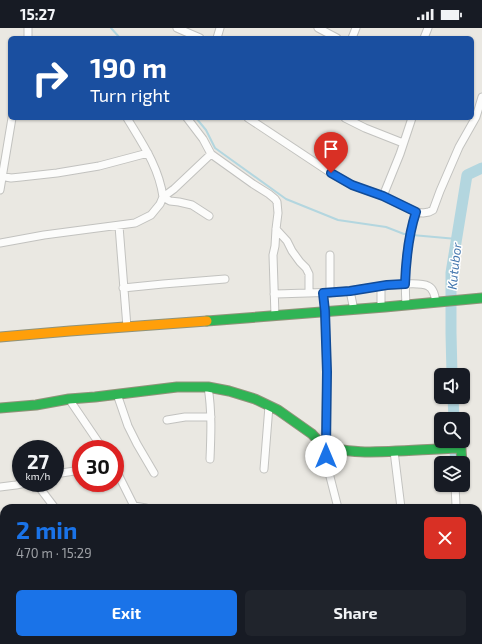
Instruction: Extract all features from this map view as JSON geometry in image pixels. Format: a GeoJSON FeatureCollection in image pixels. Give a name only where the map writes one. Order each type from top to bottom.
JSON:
{"type":"FeatureCollection","features":[{"type":"Feature","properties":{"kind":"street"},"geometry":{"type":"LineString","coordinates":[[177,28],[195,36]]}},
{"type":"Feature","properties":{"kind":"street"},"geometry":{"type":"LineString","coordinates":[[318,28],[334,36]]}},
{"type":"Feature","properties":{"kind":"street"},"geometry":{"type":"LineString","coordinates":[[251,120],[331,173],[352,185],[383,196],[416,212],[423,213],[433,210],[459,146],[476,117],[477,108],[482,97]]}},
{"type":"Feature","properties":{"kind":"street"},"geometry":{"type":"LineString","coordinates":[[0,190],[1,176],[12,120]]}},
{"type":"Feature","properties":{"kind":"street"},"geometry":{"type":"LineString","coordinates":[[0,243],[44,235],[135,223],[151,215],[160,204],[163,197],[162,185],[154,163],[128,120]]}},
{"type":"Feature","properties":{"kind":"street"},"geometry":{"type":"LineString","coordinates":[[189,120],[203,139],[211,154],[269,194],[277,202],[278,213],[273,256],[275,316]]}},
{"type":"Feature","properties":{"kind":"street"},"geometry":{"type":"LineString","coordinates":[[349,120],[403,143]]}},
{"type":"Feature","properties":{"kind":"street"},"geometry":{"type":"LineString","coordinates":[[383,196],[400,154],[411,120]]}},
{"type":"Feature","properties":{"kind":"street"},"geometry":{"type":"LineString","coordinates":[[1,176],[21,177],[57,173],[99,166],[148,153]]}},
{"type":"Feature","properties":{"kind":"street"},"geometry":{"type":"LineString","coordinates":[[163,197],[174,189],[211,154]]}},
{"type":"Feature","properties":{"kind":"street"},"geometry":{"type":"LineString","coordinates":[[163,197],[170,201],[192,205],[209,216]]}},
{"type":"Feature","properties":{"kind":"street"},"geometry":{"type":"LineString","coordinates":[[406,305],[406,263],[410,229],[416,212]]}},
{"type":"Feature","properties":{"kind":"street"},"geometry":{"type":"LineString","coordinates":[[118,226],[127,326]]}},
{"type":"Feature","properties":{"kind":"street"},"geometry":{"type":"LineString","coordinates":[[276,229],[287,241],[292,251],[306,268],[309,274],[309,292]]}},
{"type":"Feature","properties":{"kind":"street"},"geometry":{"type":"LineString","coordinates":[[330,255],[325,311],[327,372],[326,448],[327,465],[337,504]]}},
{"type":"Feature","properties":{"kind":"street"},"geometry":{"type":"LineString","coordinates":[[123,288],[225,279]]}},
{"type":"Feature","properties":{"kind":"street"},"geometry":{"type":"LineString","coordinates":[[274,294],[309,292],[326,293],[381,287],[387,285],[427,285],[432,289],[441,302]]}},
{"type":"Feature","properties":{"kind":"street"},"geometry":{"type":"LineString","coordinates":[[381,287],[381,307]]}},
{"type":"Feature","properties":{"kind":"street"},"geometry":{"type":"LineString","coordinates":[[350,291],[354,310]]}},
{"type":"Feature","properties":{"kind":"street"},"geometry":{"type":"LineString","coordinates":[[0,337],[127,326],[354,310],[482,298]]}},
{"type":"Feature","properties":{"kind":"street"},"geometry":{"type":"LineString","coordinates":[[0,408],[36,405],[70,399],[177,387],[208,387],[229,391],[254,399],[278,410],[312,434],[326,448],[364,452],[456,448],[461,450],[461,456]]}},
{"type":"Feature","properties":{"kind":"street"},"geometry":{"type":"LineString","coordinates":[[208,387],[211,417],[210,459]]}},
{"type":"Feature","properties":{"kind":"street"},"geometry":{"type":"LineString","coordinates":[[117,394],[128,426],[154,473]]}},
{"type":"Feature","properties":{"kind":"street"},"geometry":{"type":"LineString","coordinates":[[70,399],[97,440]]}},
{"type":"Feature","properties":{"kind":"street"},"geometry":{"type":"LineString","coordinates":[[264,469],[269,406]]}},
{"type":"Feature","properties":{"kind":"street"},"geometry":{"type":"LineString","coordinates":[[167,420],[185,417],[211,417]]}},
{"type":"Feature","properties":{"kind":"street"},"geometry":{"type":"LineString","coordinates":[[394,451],[401,504]]}},
{"type":"Feature","properties":{"kind":"street"},"geometry":{"type":"LineString","coordinates":[[0,487],[12,486]]}},
{"type":"Feature","properties":{"kind":"street"},"geometry":{"type":"LineString","coordinates":[[124,486],[133,504]]}},
{"type":"Feature","properties":{"kind":"street"},"geometry":{"type":"LineString","coordinates":[[43,492],[52,504]]}},
{"type":"Feature","properties":{"kind":"street"},"geometry":{"type":"LineString","coordinates":[[455,492],[456,504]]}},
{"type":"Feature","properties":{"kind":"waterway"},"geometry":{"type":"LineString","coordinates":[[111,28],[118,36]]}},
{"type":"Feature","properties":{"kind":"waterway"},"geometry":{"type":"LineString","coordinates":[[198,120],[206,130],[215,148],[286,199],[338,220],[386,227],[404,234],[408,234]]}},
{"type":"Feature","properties":{"kind":"waterway","name":"Kutubor"},"geometry":{"type":"LineString","coordinates":[[452,368],[451,273],[467,175],[482,168]]}},
{"type":"Feature","properties":{"kind":"waterway"},"geometry":{"type":"LineString","coordinates":[[412,235],[457,239]]}},
{"type":"Feature","properties":{"kind":"waterway","name":"Kutubor"},"geometry":{"type":"LineString","coordinates":[[453,404],[454,412]]}},
{"type":"Feature","properties":{"kind":"waterway","name":"Kutubor"},"geometry":{"type":"LineString","coordinates":[[455,448],[455,456]]}},
{"type":"Feature","properties":{"kind":"traffic: fast"},"geometry":{"type":"LineString","coordinates":[[207,321],[482,298]]}},
{"type":"Feature","properties":{"kind":"traffic: fast"},"geometry":{"type":"LineString","coordinates":[[0,408],[36,405],[69,399],[177,387],[208,387],[229,391],[255,399],[278,410],[312,434],[325,448],[355,452],[389,452],[459,448],[461,449],[462,456]]}},
{"type":"Feature","properties":{"kind":"traffic: slow"},"geometry":{"type":"LineString","coordinates":[[0,337],[207,321]]}},
{"type":"Feature","properties":{"kind":"route"},"geometry":{"type":"LineString","coordinates":[[326,456],[327,372],[323,293],[405,284],[410,229],[416,212],[383,196],[352,185],[331,173]]}}]}
